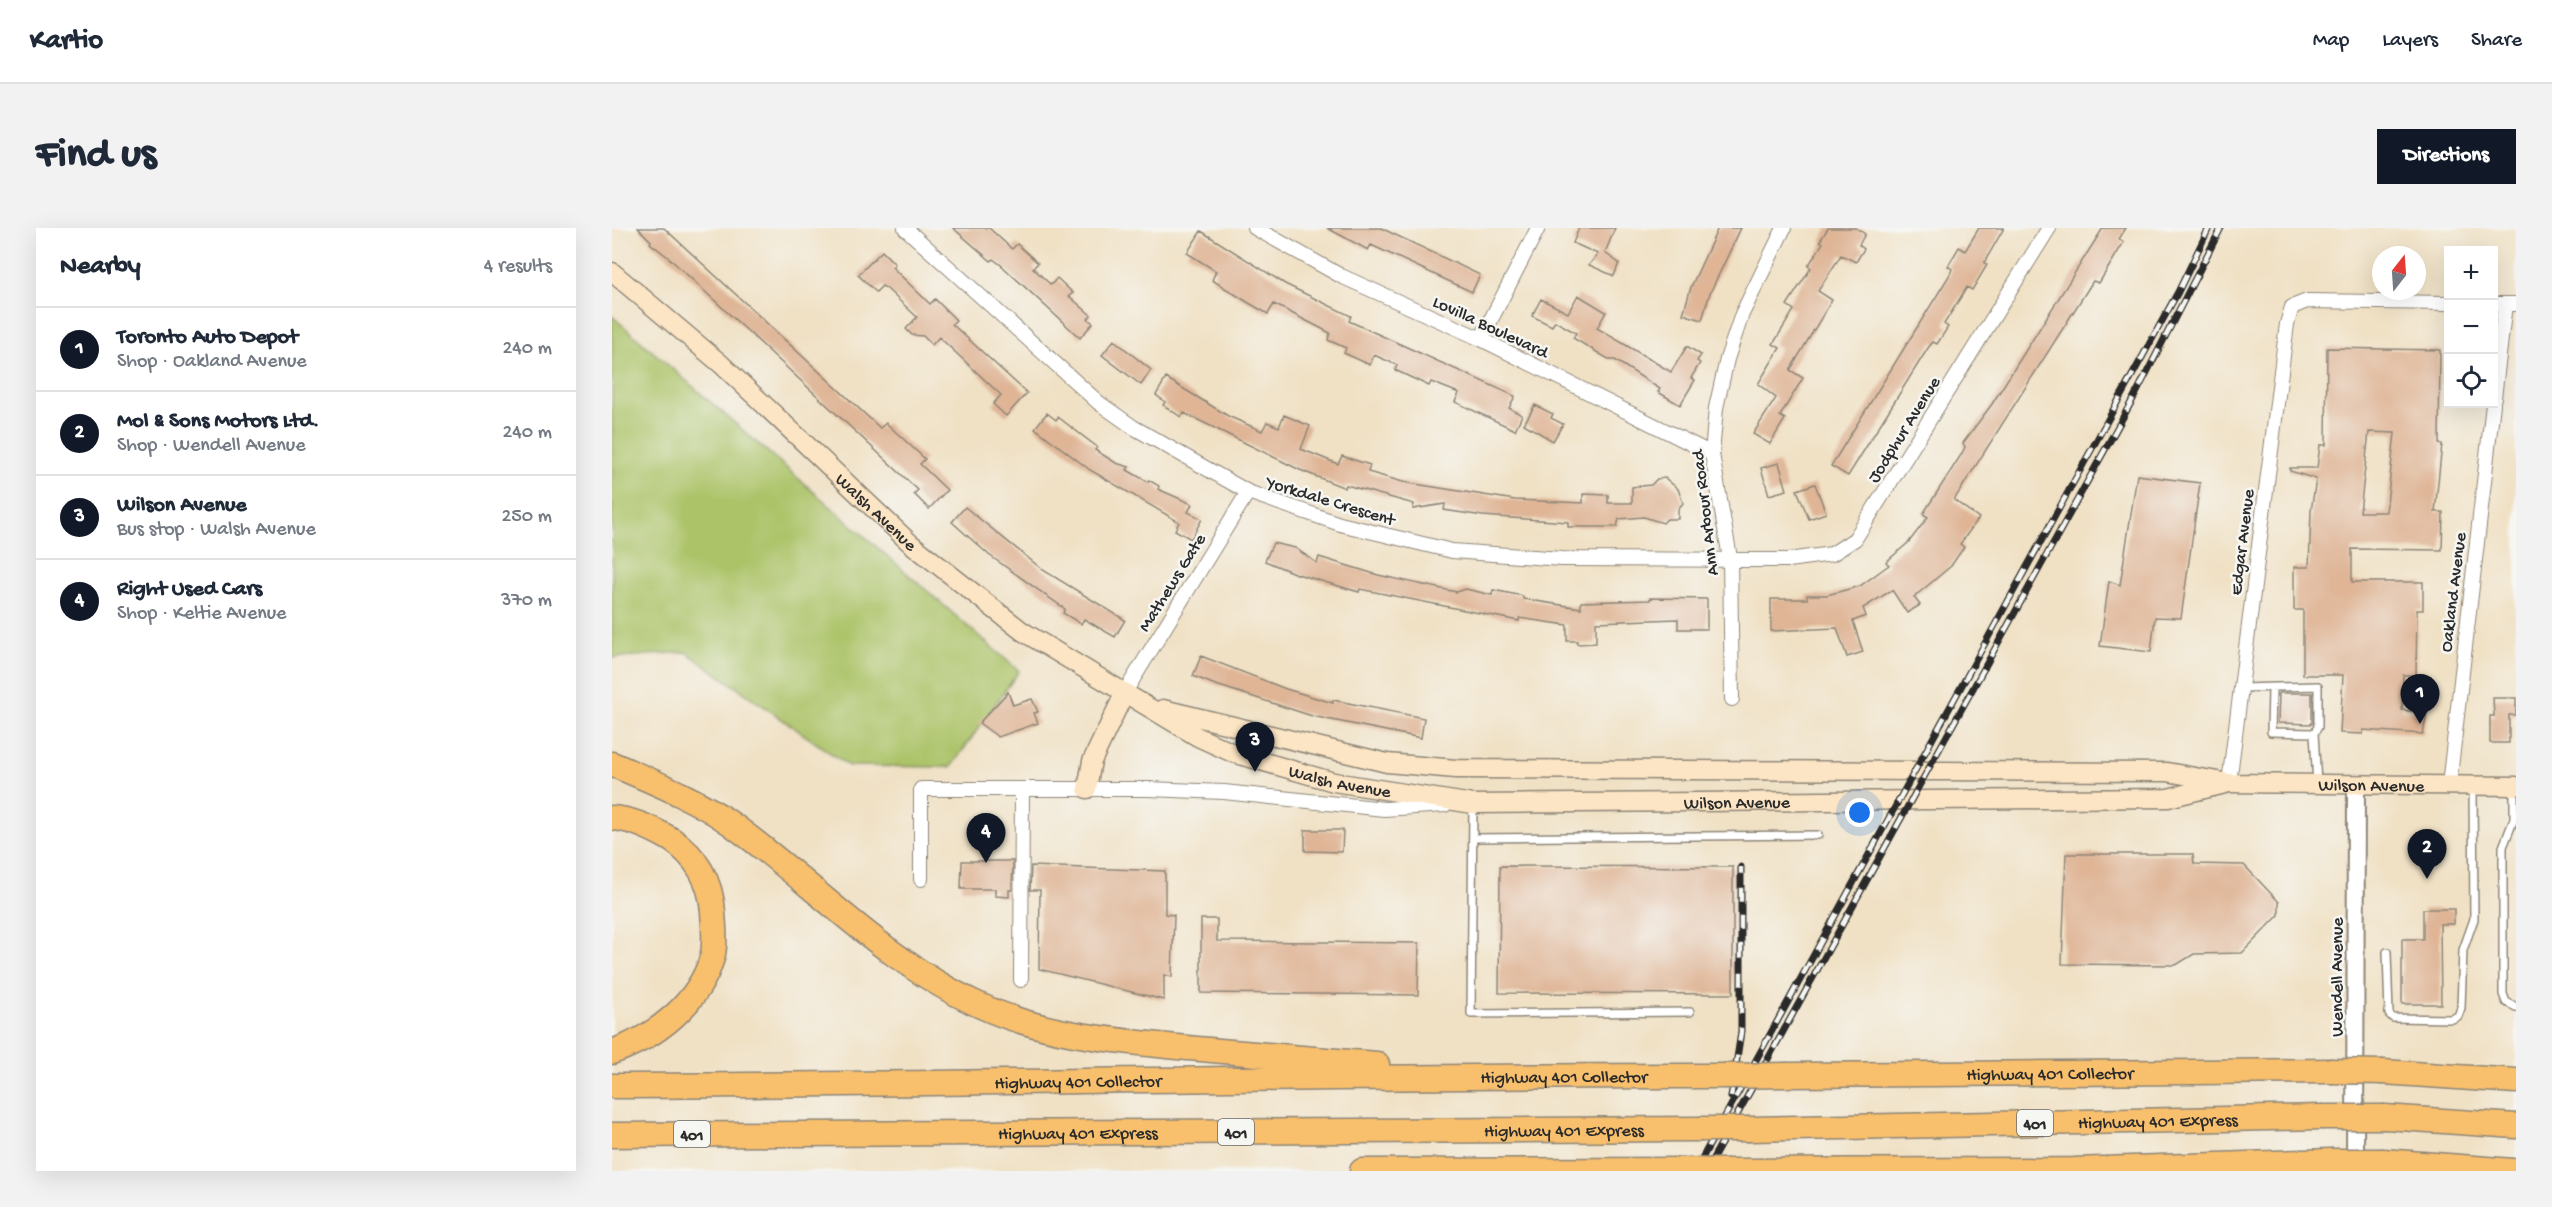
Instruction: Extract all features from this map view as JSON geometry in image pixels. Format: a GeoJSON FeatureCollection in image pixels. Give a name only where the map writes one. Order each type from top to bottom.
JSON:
{"type":"FeatureCollection","features":[{"type":"Feature","properties":{"kind":"highway"},"geometry":{"type":"LineString","coordinates":[[612,764],[654,782],[728,822],[895,953],[934,980],[977,1004],[1018,1021],[1063,1032],[1119,1041],[1520,1075]]}},
{"type":"Feature","properties":{"kind":"highway"},"geometry":{"type":"LineString","coordinates":[[612,818],[656,831],[696,860],[712,901],[715,928],[713,956],[703,981],[686,1005],[660,1028],[627,1047],[612,1052]]}},
{"type":"Feature","properties":{"kind":"highway","name":"Highway 401 Collector"},"geometry":{"type":"LineString","coordinates":[[612,1086],[1045,1083],[1520,1075],[1723,1076],[2330,1071],[2383,1072],[2516,1081]]}},
{"type":"Feature","properties":{"kind":"highway","name":"Highway 401 Express"},"geometry":{"type":"LineString","coordinates":[[612,1135],[1750,1129],[2321,1117],[2385,1117],[2516,1126]]}},
{"type":"Feature","properties":{"kind":"highway"},"geometry":{"type":"LineString","coordinates":[[1362,1171],[2080,1171],[2383,1161],[2513,1171]]}},
{"type":"Feature","properties":{"kind":"main road","name":"Walsh Avenue"},"geometry":{"type":"LineString","coordinates":[[612,263],[628,285]]}},
{"type":"Feature","properties":{"kind":"main road","name":"Walsh Avenue"},"geometry":{"type":"LineString","coordinates":[[612,272],[721,364],[910,543],[1022,631],[1198,737],[1233,753],[1334,782],[1473,804]]}},
{"type":"Feature","properties":{"kind":"main road"},"geometry":{"type":"LineString","coordinates":[[1087,789],[1092,761],[1125,692]]}},
{"type":"Feature","properties":{"kind":"main road","name":"Walsh Avenue"},"geometry":{"type":"LineString","coordinates":[[1149,706],[1388,763],[1456,770]]}},
{"type":"Feature","properties":{"kind":"main road","name":"Wilson Avenue"},"geometry":{"type":"LineString","coordinates":[[1456,770],[2167,772],[2229,783],[2515,786]]}},
{"type":"Feature","properties":{"kind":"main road","name":"Wilson Avenue"},"geometry":{"type":"LineString","coordinates":[[1473,804],[2168,798],[2229,783]]}},
{"type":"Feature","properties":{"kind":"street","name":"Yorkdale Crescent"},"geometry":{"type":"LineString","coordinates":[[905,228],[1099,403],[1133,427],[1248,492],[1340,524],[1391,538],[1452,550],[1551,558],[1730,558]]}},
{"type":"Feature","properties":{"kind":"street","name":"Lovilla Boulevard"},"geometry":{"type":"LineString","coordinates":[[1255,228],[1341,276],[1481,339],[1712,454]]}},
{"type":"Feature","properties":{"kind":"street"},"geometry":{"type":"LineString","coordinates":[[1481,339],[1538,228]]}},
{"type":"Feature","properties":{"kind":"street","name":"Ann Arbour Road"},"geometry":{"type":"LineString","coordinates":[[1732,699],[1730,558],[1712,454],[1716,408],[1727,359],[1753,288],[1784,228]]}},
{"type":"Feature","properties":{"kind":"street","name":"Jodphur Avenue"},"geometry":{"type":"LineString","coordinates":[[1730,558],[1788,560],[1819,557],[1838,551],[1855,538],[2049,228]]}},
{"type":"Feature","properties":{"kind":"street","name":"Edgar Avenue"},"geometry":{"type":"LineString","coordinates":[[2229,783],[2287,324],[2292,307],[2307,302],[2444,303]]}},
{"type":"Feature","properties":{"kind":"street"},"geometry":{"type":"LineString","coordinates":[[2498,359],[2505,304]]}},
{"type":"Feature","properties":{"kind":"street","name":"Oakland Avenue"},"geometry":{"type":"LineString","coordinates":[[2449,784],[2493,408]]}},
{"type":"Feature","properties":{"kind":"street","name":"Mathews Gate"},"geometry":{"type":"LineString","coordinates":[[1125,692],[1248,492]]}},
{"type":"Feature","properties":{"kind":"street","name":"Wendell Avenue"},"geometry":{"type":"LineString","coordinates":[[2355,1171],[2356,784]]}},
{"type":"Feature","properties":{"kind":"street","name":"Wilson Avenue"},"geometry":{"type":"LineString","coordinates":[[921,879],[921,789],[1224,792],[1384,809],[1473,804]]}},
{"type":"Feature","properties":{"kind":"street"},"geometry":{"type":"LineString","coordinates":[[1022,789],[1022,980]]}},
{"type":"Feature","properties":{"kind":"lane"},"geometry":{"type":"LineString","coordinates":[[2241,688],[2295,690],[2318,686],[2318,727],[2314,733],[2317,784]]}},
{"type":"Feature","properties":{"kind":"lane"},"geometry":{"type":"LineString","coordinates":[[2272,688],[2271,732],[2296,728],[2314,733]]}},
{"type":"Feature","properties":{"kind":"lane"},"geometry":{"type":"LineString","coordinates":[[2387,952],[2389,1014],[2393,1018],[2452,1019],[2458,1016],[2461,1008],[2463,950],[2474,919],[2473,785]]}},
{"type":"Feature","properties":{"kind":"lane"},"geometry":{"type":"LineString","coordinates":[[2515,786],[2514,819],[2503,847],[2503,994],[2506,1002],[2516,1007]]}},
{"type":"Feature","properties":{"kind":"lane"},"geometry":{"type":"LineString","coordinates":[[1473,804],[1471,1014],[1690,1012]]}},
{"type":"Feature","properties":{"kind":"lane"},"geometry":{"type":"LineString","coordinates":[[1473,838],[1818,835]]}},
{"type":"Feature","properties":{"kind":"green space"},"geometry":{"type":"Polygon","coordinates":[[[612,316],[1019,671],[951,767],[849,766],[686,652],[612,658],[612,316]]]}},
{"type":"Feature","properties":{"kind":"building"},"geometry":{"type":"Polygon","coordinates":[[[638,228],[664,228],[880,428],[886,423],[925,459],[920,464],[947,490],[929,509],[914,494],[918,490],[668,257],[650,243],[651,241],[638,228]]]}},
{"type":"Feature","properties":{"kind":"building"},"geometry":{"type":"Polygon","coordinates":[[[953,228],[989,228],[1012,249],[1017,244],[1038,263],[1033,268],[1051,285],[1057,278],[1073,293],[1069,296],[1091,315],[1088,319],[1093,323],[1080,338],[1001,265],[993,259],[991,261],[953,228]]]}},
{"type":"Feature","properties":{"kind":"building"},"geometry":{"type":"Polygon","coordinates":[[[1327,228],[1381,228],[1480,275],[1472,292],[1371,245],[1368,250],[1327,228]]]}},
{"type":"Feature","properties":{"kind":"building"},"geometry":{"type":"Polygon","coordinates":[[[1579,228],[1615,228],[1605,253],[1619,263],[1614,276],[1589,265],[1598,254],[1573,243],[1579,228]]]}},
{"type":"Feature","properties":{"kind":"building"},"geometry":{"type":"Polygon","coordinates":[[[1718,228],[1741,228],[1710,293],[1702,320],[1683,314],[1691,287],[1718,228]]]}},
{"type":"Feature","properties":{"kind":"building"},"geometry":{"type":"Polygon","coordinates":[[[1828,228],[1856,228],[1865,234],[1859,245],[1864,249],[1856,262],[1841,255],[1818,291],[1832,300],[1790,370],[1803,378],[1780,416],[1785,419],[1770,444],[1753,434],[1776,398],[1758,384],[1780,348],[1773,344],[1794,310],[1787,305],[1811,268],[1808,266],[1823,243],[1820,241],[1828,228]]]}},
{"type":"Feature","properties":{"kind":"building"},"geometry":{"type":"Polygon","coordinates":[[[1979,228],[2004,228],[1984,263],[1987,265],[1972,290],[1967,287],[1944,324],[1948,327],[1937,344],[1933,342],[1928,348],[1848,476],[1831,466],[1949,276],[1952,269],[1948,266],[1959,247],[1965,251],[1979,228]]]}},
{"type":"Feature","properties":{"kind":"building"},"geometry":{"type":"Polygon","coordinates":[[[2103,228],[2126,228],[2119,239],[2124,242],[2099,283],[2093,281],[1954,500],[1979,518],[1960,544],[1964,547],[1951,566],[1914,597],[1920,605],[1907,613],[1892,590],[1863,608],[1866,616],[1853,621],[1863,652],[1847,657],[1837,628],[1771,631],[1771,599],[1807,599],[1807,595],[1827,595],[1860,586],[1889,565],[1886,562],[1909,542],[1928,517],[1923,514],[1961,455],[1965,447],[1963,443],[1992,404],[2103,228]]]}},
{"type":"Feature","properties":{"kind":"building"},"geometry":{"type":"Polygon","coordinates":[[[1201,231],[1285,284],[1351,316],[1349,321],[1515,396],[1509,408],[1522,415],[1515,430],[1455,402],[1459,393],[1431,382],[1429,386],[1395,370],[1397,365],[1374,355],[1370,365],[1344,353],[1346,348],[1328,340],[1330,333],[1274,304],[1268,314],[1212,280],[1216,271],[1187,253],[1201,231]]]}},
{"type":"Feature","properties":{"kind":"building"},"geometry":{"type":"Polygon","coordinates":[[[882,251],[895,264],[892,267],[899,274],[930,304],[935,299],[956,320],[952,324],[1027,393],[1006,416],[993,404],[1001,395],[939,337],[932,345],[923,336],[912,335],[906,329],[917,317],[886,288],[882,286],[876,292],[858,275],[882,251]]]}},
{"type":"Feature","properties":{"kind":"building"},"geometry":{"type":"Polygon","coordinates":[[[1578,295],[1606,312],[1597,328],[1671,372],[1687,346],[1701,355],[1697,361],[1700,363],[1691,378],[1695,380],[1680,405],[1658,392],[1660,389],[1615,360],[1610,360],[1573,338],[1576,333],[1555,321],[1552,326],[1532,316],[1541,299],[1568,313],[1578,295]]]}},
{"type":"Feature","properties":{"kind":"building"},"geometry":{"type":"Polygon","coordinates":[[[1114,340],[1151,370],[1141,385],[1102,355],[1114,340]]]}},
{"type":"Feature","properties":{"kind":"building"},"geometry":{"type":"Polygon","coordinates":[[[2327,348],[2440,350],[2439,444],[2442,444],[2435,512],[2443,512],[2442,550],[2352,549],[2352,582],[2423,582],[2423,610],[2417,610],[2416,675],[2403,675],[2402,710],[2427,713],[2423,734],[2363,730],[2363,734],[2340,733],[2343,675],[2303,675],[2303,610],[2294,610],[2294,567],[2309,567],[2311,511],[2316,479],[2290,471],[2290,468],[2317,468],[2320,445],[2326,445],[2327,348]],[[2369,432],[2360,512],[2386,512],[2395,433],[2369,432]]]}},
{"type":"Feature","properties":{"kind":"building"},"geometry":{"type":"Polygon","coordinates":[[[1166,378],[1228,416],[1262,431],[1267,422],[1279,427],[1284,415],[1310,426],[1301,449],[1338,464],[1342,456],[1370,465],[1368,472],[1403,482],[1515,500],[1583,503],[1583,494],[1608,495],[1608,503],[1632,503],[1632,487],[1651,485],[1657,479],[1665,478],[1678,489],[1683,503],[1678,509],[1678,519],[1667,519],[1663,523],[1644,517],[1619,519],[1617,527],[1568,527],[1568,522],[1483,516],[1444,510],[1445,504],[1413,509],[1414,504],[1346,485],[1345,488],[1300,470],[1184,413],[1181,417],[1163,405],[1165,402],[1156,395],[1166,378]]]}},
{"type":"Feature","properties":{"kind":"building"},"geometry":{"type":"Polygon","coordinates":[[[1535,405],[1553,414],[1551,418],[1563,424],[1553,441],[1524,424],[1535,405]]]}},
{"type":"Feature","properties":{"kind":"building"},"geometry":{"type":"Polygon","coordinates":[[[1047,413],[1056,420],[1058,417],[1097,447],[1095,450],[1116,463],[1129,467],[1127,470],[1159,486],[1158,489],[1192,504],[1188,512],[1202,519],[1191,539],[1175,530],[1179,522],[1090,470],[1035,428],[1047,413]]]}},
{"type":"Feature","properties":{"kind":"building"},"geometry":{"type":"Polygon","coordinates":[[[1779,463],[1787,490],[1769,495],[1761,468],[1779,463]]]}},
{"type":"Feature","properties":{"kind":"building"},"geometry":{"type":"Polygon","coordinates":[[[2137,475],[2200,483],[2181,618],[2155,617],[2151,652],[2100,646],[2109,581],[2120,585],[2137,475]]]}},
{"type":"Feature","properties":{"kind":"building"},"geometry":{"type":"Polygon","coordinates":[[[1815,484],[1826,513],[1809,519],[1797,490],[1815,484]]]}},
{"type":"Feature","properties":{"kind":"building"},"geometry":{"type":"Polygon","coordinates":[[[965,507],[1043,570],[1125,620],[1115,637],[1084,619],[1081,624],[1063,613],[1065,609],[989,555],[952,522],[965,507]]]}},
{"type":"Feature","properties":{"kind":"building"},"geometry":{"type":"Polygon","coordinates":[[[1273,543],[1295,548],[1317,563],[1319,557],[1378,575],[1456,592],[1466,589],[1492,595],[1493,590],[1523,596],[1523,599],[1581,608],[1581,602],[1650,600],[1650,598],[1707,599],[1707,629],[1678,629],[1678,619],[1596,622],[1596,643],[1577,644],[1577,641],[1567,641],[1567,625],[1519,618],[1519,621],[1360,589],[1359,592],[1294,573],[1265,561],[1273,543]]]}},
{"type":"Feature","properties":{"kind":"building"},"geometry":{"type":"Polygon","coordinates":[[[1201,656],[1286,689],[1333,703],[1333,700],[1424,718],[1421,738],[1312,716],[1213,684],[1193,676],[1201,656]]]}},
{"type":"Feature","properties":{"kind":"building"},"geometry":{"type":"Polygon","coordinates":[[[1008,692],[1013,705],[1032,699],[1038,712],[1034,713],[1038,723],[998,737],[979,723],[1008,692]]]}},
{"type":"Feature","properties":{"kind":"building"},"geometry":{"type":"Polygon","coordinates":[[[2279,693],[2312,693],[2312,724],[2278,723],[2279,693]]]}},
{"type":"Feature","properties":{"kind":"building"},"geometry":{"type":"Polygon","coordinates":[[[2493,698],[2516,698],[2516,715],[2509,715],[2509,743],[2490,743],[2490,716],[2494,716],[2493,698]]]}},
{"type":"Feature","properties":{"kind":"building"},"geometry":{"type":"Polygon","coordinates":[[[1305,830],[1343,830],[1342,852],[1305,851],[1305,830]]]}},
{"type":"Feature","properties":{"kind":"building"},"geometry":{"type":"Polygon","coordinates":[[[2066,854],[2193,854],[2194,864],[2244,865],[2279,902],[2279,915],[2242,953],[2194,954],[2176,965],[2062,964],[2066,854]]]}},
{"type":"Feature","properties":{"kind":"building"},"geometry":{"type":"Polygon","coordinates":[[[962,861],[1013,861],[1012,890],[1009,890],[1009,897],[995,896],[995,889],[961,889],[962,861]]]}},
{"type":"Feature","properties":{"kind":"building"},"geometry":{"type":"Polygon","coordinates":[[[1031,866],[1165,871],[1165,914],[1174,915],[1172,977],[1164,975],[1164,1000],[1039,969],[1040,890],[1030,890],[1031,866]]]}},
{"type":"Feature","properties":{"kind":"building"},"geometry":{"type":"Polygon","coordinates":[[[1500,866],[1733,867],[1733,994],[1499,993],[1500,866]]]}},
{"type":"Feature","properties":{"kind":"building"},"geometry":{"type":"Polygon","coordinates":[[[2423,909],[2454,909],[2454,924],[2440,924],[2441,1004],[2402,1004],[2402,939],[2423,939],[2423,909]]]}},
{"type":"Feature","properties":{"kind":"building"},"geometry":{"type":"Polygon","coordinates":[[[1201,919],[1217,919],[1217,941],[1419,943],[1418,995],[1201,993],[1201,919]]]}},
{"type":"Feature","properties":{"kind":"railway"},"geometry":{"type":"LineString","coordinates":[[1695,1171],[2178,292],[2209,228]]}},
{"type":"Feature","properties":{"kind":"railway"},"geometry":{"type":"LineString","coordinates":[[1706,1171],[2138,390],[2221,228]]}},
{"type":"Feature","properties":{"kind":"railway"},"geometry":{"type":"LineString","coordinates":[[1731,1097],[1741,1032],[1741,867]]}},
{"type":"Feature","properties":{"kind":"place","name":"Toronto Auto Depot"},"geometry":{"type":"Point","coordinates":[2420,724]}},
{"type":"Feature","properties":{"kind":"place","name":"Wilson Avenue"},"geometry":{"type":"Point","coordinates":[1255,772]}},
{"type":"Feature","properties":{"kind":"place","name":"Right Used Cars"},"geometry":{"type":"Point","coordinates":[986,863]}},
{"type":"Feature","properties":{"kind":"place","name":"Mol & Sons Motors Ltd."},"geometry":{"type":"Point","coordinates":[2427,879]}}]}
